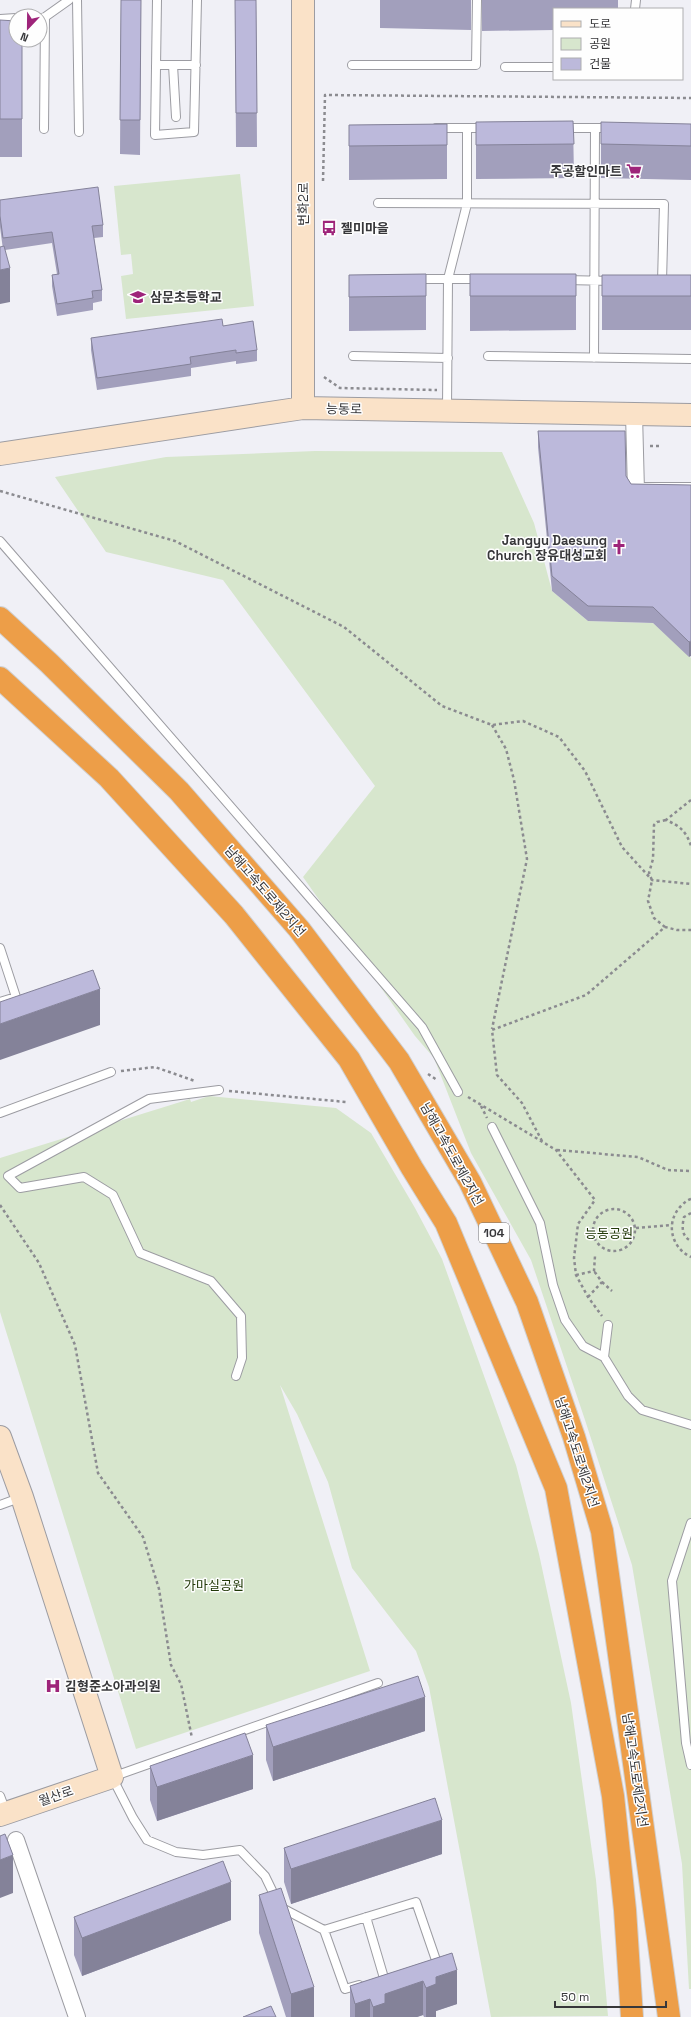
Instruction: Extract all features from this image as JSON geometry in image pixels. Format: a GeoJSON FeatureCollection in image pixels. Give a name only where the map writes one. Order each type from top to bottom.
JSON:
{"type":"FeatureCollection","features":[{"type":"Feature","properties":{"kind":"highway","name":"남해고속도로제2지선"},"geometry":{"type":"LineString","coordinates":[[0,618],[49,663],[179,791],[299,929],[399,1061],[470,1182],[527,1302],[574,1437],[602,1531],[668,2011]]}},
{"type":"Feature","properties":{"kind":"highway","name":"남해고속도로제2지선"},"geometry":{"type":"LineString","coordinates":[[0,678],[109,778],[234,915],[349,1059],[412,1168],[446,1223],[556,1488],[613,1796],[625,1910],[632,2017]]}},
{"type":"Feature","properties":{"kind":"street","name":"번화2로"},"geometry":{"type":"LineString","coordinates":[[303,0],[303,408]]}},
{"type":"Feature","properties":{"kind":"street","name":"능동로"},"geometry":{"type":"LineString","coordinates":[[0,454],[303,408],[447,412],[691,415]]}},
{"type":"Feature","properties":{"kind":"street"},"geometry":{"type":"LineString","coordinates":[[634,414],[636,491],[691,491]]}},
{"type":"Feature","properties":{"kind":"street"},"geometry":{"type":"LineString","coordinates":[[0,1437],[22,1497],[112,1777]]}},
{"type":"Feature","properties":{"kind":"street","name":"월산로"},"geometry":{"type":"LineString","coordinates":[[2,1808],[112,1777]]}},
{"type":"Feature","properties":{"kind":"street"},"geometry":{"type":"LineString","coordinates":[[16,1840],[77,2017]]}},
{"type":"Feature","properties":{"kind":"lane"},"geometry":{"type":"LineString","coordinates":[[48,14],[69,0]]}},
{"type":"Feature","properties":{"kind":"lane"},"geometry":{"type":"LineString","coordinates":[[76,0],[79,132]]}},
{"type":"Feature","properties":{"kind":"lane"},"geometry":{"type":"LineString","coordinates":[[157,0],[155,135],[194,132],[197,0]]}},
{"type":"Feature","properties":{"kind":"lane"},"geometry":{"type":"LineString","coordinates":[[352,65],[476,66],[477,0]]}},
{"type":"Feature","properties":{"kind":"lane"},"geometry":{"type":"LineString","coordinates":[[43,48],[44,129]]}},
{"type":"Feature","properties":{"kind":"lane"},"geometry":{"type":"LineString","coordinates":[[157,65],[196,65]]}},
{"type":"Feature","properties":{"kind":"lane"},"geometry":{"type":"LineString","coordinates":[[173,65],[176,117]]}},
{"type":"Feature","properties":{"kind":"lane"},"geometry":{"type":"LineString","coordinates":[[505,67],[553,67]]}},
{"type":"Feature","properties":{"kind":"lane"},"geometry":{"type":"LineString","coordinates":[[427,128],[499,128]]}},
{"type":"Feature","properties":{"kind":"lane"},"geometry":{"type":"LineString","coordinates":[[447,412],[448,279],[467,204],[467,128]]}},
{"type":"Feature","properties":{"kind":"lane"},"geometry":{"type":"LineString","coordinates":[[555,128],[624,128]]}},
{"type":"Feature","properties":{"kind":"lane"},"geometry":{"type":"LineString","coordinates":[[594,128],[594,358]]}},
{"type":"Feature","properties":{"kind":"lane"},"geometry":{"type":"LineString","coordinates":[[378,204],[664,204],[662,282],[646,281]]}},
{"type":"Feature","properties":{"kind":"lane"},"geometry":{"type":"LineString","coordinates":[[409,279],[486,280]]}},
{"type":"Feature","properties":{"kind":"lane"},"geometry":{"type":"LineString","coordinates":[[556,280],[624,281]]}},
{"type":"Feature","properties":{"kind":"lane"},"geometry":{"type":"LineString","coordinates":[[353,356],[448,358]]}},
{"type":"Feature","properties":{"kind":"lane"},"geometry":{"type":"LineString","coordinates":[[488,356],[691,359]]}},
{"type":"Feature","properties":{"kind":"lane"},"geometry":{"type":"LineString","coordinates":[[0,541],[422,1027],[458,1092]]}},
{"type":"Feature","properties":{"kind":"lane"},"geometry":{"type":"LineString","coordinates":[[0,948],[16,997],[0,1002]]}},
{"type":"Feature","properties":{"kind":"lane"},"geometry":{"type":"LineString","coordinates":[[0,1113],[111,1072]]}},
{"type":"Feature","properties":{"kind":"lane"},"geometry":{"type":"LineString","coordinates":[[219,1090],[149,1098],[8,1176],[20,1188],[84,1177],[113,1195],[140,1253],[211,1281],[241,1316],[242,1358],[236,1376]]}},
{"type":"Feature","properties":{"kind":"lane"},"geometry":{"type":"LineString","coordinates":[[492,1127],[540,1223],[553,1285],[565,1320],[582,1346],[604,1357],[628,1396],[642,1410],[691,1425]]}},
{"type":"Feature","properties":{"kind":"lane"},"geometry":{"type":"LineString","coordinates":[[604,1357],[608,1325]]}},
{"type":"Feature","properties":{"kind":"lane"},"geometry":{"type":"LineString","coordinates":[[0,1505],[22,1497]]}},
{"type":"Feature","properties":{"kind":"lane"},"geometry":{"type":"LineString","coordinates":[[691,1523],[672,1581],[686,1743],[691,1765]]}},
{"type":"Feature","properties":{"kind":"lane"},"geometry":{"type":"LineString","coordinates":[[366,1917],[380,1980],[345,1989],[324,1930],[280,1907],[265,1876],[240,1850],[203,1855],[176,1852],[147,1840],[133,1818],[112,1777],[378,1683]]}},
{"type":"Feature","properties":{"kind":"lane"},"geometry":{"type":"LineString","coordinates":[[324,1930],[416,1902],[437,1963],[422,1968]]}},
{"type":"Feature","properties":{"kind":"path"},"geometry":{"type":"LineString","coordinates":[[325,95],[691,98]]}},
{"type":"Feature","properties":{"kind":"path"},"geometry":{"type":"LineString","coordinates":[[324,377],[340,388],[447,391]]}},
{"type":"Feature","properties":{"kind":"path"},"geometry":{"type":"LineString","coordinates":[[0,491],[175,541],[344,627],[442,706],[492,725],[523,721],[559,737],[585,771],[622,847],[652,880],[691,884]]}},
{"type":"Feature","properties":{"kind":"path"},"geometry":{"type":"LineString","coordinates":[[492,725],[506,749],[514,780],[527,859],[492,1030],[497,1075],[522,1103],[542,1141]]}},
{"type":"Feature","properties":{"kind":"path"},"geometry":{"type":"LineString","coordinates":[[691,800],[682,806],[672,818],[657,822],[654,826],[653,859],[649,873],[652,880],[648,901],[654,918],[665,927],[677,930],[691,930]]}},
{"type":"Feature","properties":{"kind":"path"},"geometry":{"type":"LineString","coordinates":[[666,820],[680,826],[688,834],[691,846]]}},
{"type":"Feature","properties":{"kind":"path"},"geometry":{"type":"LineString","coordinates":[[492,1030],[586,995],[665,927]]}},
{"type":"Feature","properties":{"kind":"path"},"geometry":{"type":"LineString","coordinates":[[111,1072],[155,1067],[219,1090],[346,1102]]}},
{"type":"Feature","properties":{"kind":"path"},"geometry":{"type":"LineString","coordinates":[[425,1072],[556,1150],[595,1200],[578,1224],[574,1258],[576,1275],[588,1297],[608,1325]]}},
{"type":"Feature","properties":{"kind":"path"},"geometry":{"type":"LineString","coordinates":[[556,1150],[638,1157],[668,1170],[691,1171]]}},
{"type":"Feature","properties":{"kind":"path"},"geometry":{"type":"LineString","coordinates":[[691,1199],[675,1212],[672,1225],[672,1236],[682,1254],[691,1257]]}},
{"type":"Feature","properties":{"kind":"path"},"geometry":{"type":"LineString","coordinates":[[0,1205],[39,1263],[75,1345],[98,1473],[143,1537],[159,1589],[171,1666],[181,1684],[194,1748]]}},
{"type":"Feature","properties":{"kind":"path"},"geometry":{"type":"LineString","coordinates":[[612,1208],[619,1209],[631,1216],[636,1228],[632,1242],[621,1250],[614,1251],[600,1246],[593,1234],[596,1220],[600,1214],[612,1208]]}},
{"type":"Feature","properties":{"kind":"path"},"geometry":{"type":"LineString","coordinates":[[691,1213],[684,1217],[682,1227],[686,1239],[691,1241]]}},
{"type":"Feature","properties":{"kind":"path"},"geometry":{"type":"LineString","coordinates":[[636,1228],[672,1225]]}},
{"type":"Feature","properties":{"kind":"path"},"geometry":{"type":"LineString","coordinates":[[595,1256],[594,1271],[602,1282],[612,1291]]}},
{"type":"Feature","properties":{"kind":"path"},"geometry":{"type":"LineString","coordinates":[[576,1275],[594,1271]]}},
{"type":"Feature","properties":{"kind":"path"},"geometry":{"type":"LineString","coordinates":[[588,1297],[602,1282]]}},
{"type":"Feature","properties":{"kind":"green space"},"geometry":{"type":"Polygon","coordinates":[[[240,174],[254,306],[126,319],[121,276],[133,274],[131,254],[121,255],[114,186],[240,174]]]}},
{"type":"Feature","properties":{"kind":"green space","name":"능동공원"},"geometry":{"type":"Polygon","coordinates":[[[315,451],[502,452],[534,523],[552,591],[588,621],[653,623],[691,658],[691,1989],[689,1989],[682,1864],[632,1565],[531,1260],[471,1153],[434,1058],[415,1036],[303,877],[375,786],[223,580],[106,552],[55,477],[166,457],[315,451]]]}},
{"type":"Feature","properties":{"kind":"green space","name":"가마실공원"},"geometry":{"type":"Polygon","coordinates":[[[209,1096],[336,1108],[371,1133],[415,1208],[442,1259],[516,1465],[539,1554],[571,1703],[596,1880],[608,2016],[491,2017],[429,1687],[416,1651],[352,1568],[328,1482],[297,1414],[280,1385],[370,1671],[136,1749],[0,1312],[0,1158],[190,1099],[191,1102],[209,1096]]]}},
{"type":"Feature","properties":{"kind":"building"},"geometry":{"type":"Polygon","coordinates":[[[121,0],[141,0],[140,120],[120,120],[121,0]]]}},
{"type":"Feature","properties":{"kind":"building"},"geometry":{"type":"Polygon","coordinates":[[[235,0],[256,0],[257,113],[236,113],[235,0]]]}},
{"type":"Feature","properties":{"kind":"building"},"geometry":{"type":"Polygon","coordinates":[[[0,20],[8,20],[8,48],[22,48],[22,119],[0,119],[0,20]]]}},
{"type":"Feature","properties":{"kind":"building"},"geometry":{"type":"Polygon","coordinates":[[[573,121],[574,144],[476,145],[476,122],[573,121]]]}},
{"type":"Feature","properties":{"kind":"building"},"geometry":{"type":"Polygon","coordinates":[[[601,122],[691,124],[691,146],[601,144],[601,122]]]}},
{"type":"Feature","properties":{"kind":"building"},"geometry":{"type":"Polygon","coordinates":[[[447,124],[447,145],[349,146],[349,125],[447,124]]]}},
{"type":"Feature","properties":{"kind":"building"},"geometry":{"type":"Polygon","coordinates":[[[98,187],[103,225],[92,226],[102,290],[92,291],[93,298],[57,304],[52,275],[59,274],[52,232],[3,238],[0,216],[0,200],[98,187]]]}},
{"type":"Feature","properties":{"kind":"building"},"geometry":{"type":"Polygon","coordinates":[[[4,246],[10,268],[0,270],[0,247],[4,246]]]}},
{"type":"Feature","properties":{"kind":"building"},"geometry":{"type":"Polygon","coordinates":[[[426,274],[426,296],[349,297],[349,275],[426,274]]]}},
{"type":"Feature","properties":{"kind":"building"},"geometry":{"type":"Polygon","coordinates":[[[470,274],[576,274],[576,296],[470,296],[470,274]]]}},
{"type":"Feature","properties":{"kind":"building"},"geometry":{"type":"Polygon","coordinates":[[[602,275],[691,275],[691,296],[602,296],[602,275]]]}},
{"type":"Feature","properties":{"kind":"building"},"geometry":{"type":"Polygon","coordinates":[[[222,319],[223,326],[253,321],[257,350],[236,353],[236,350],[190,357],[191,364],[97,378],[91,338],[222,319]]]}},
{"type":"Feature","properties":{"kind":"building","name":"Jangyu Daesung Church 장유대성교회"},"geometry":{"type":"Polygon","coordinates":[[[538,431],[625,431],[626,476],[631,484],[691,485],[691,641],[689,642],[653,607],[588,606],[552,576],[538,431]]]}},
{"type":"Feature","properties":{"kind":"building"},"geometry":{"type":"Polygon","coordinates":[[[93,970],[100,989],[0,1024],[0,1002],[93,970]]]}},
{"type":"Feature","properties":{"kind":"building"},"geometry":{"type":"Polygon","coordinates":[[[418,1676],[425,1697],[273,1747],[266,1725],[418,1676]]]}},
{"type":"Feature","properties":{"kind":"building"},"geometry":{"type":"Polygon","coordinates":[[[245,1733],[253,1755],[157,1787],[150,1766],[245,1733]]]}},
{"type":"Feature","properties":{"kind":"building"},"geometry":{"type":"Polygon","coordinates":[[[435,1798],[442,1820],[291,1869],[284,1848],[435,1798]]]}},
{"type":"Feature","properties":{"kind":"building"},"geometry":{"type":"Polygon","coordinates":[[[5,1834],[13,1855],[0,1860],[0,1836],[5,1834]]]}},
{"type":"Feature","properties":{"kind":"building"},"geometry":{"type":"Polygon","coordinates":[[[223,1861],[231,1882],[82,1938],[74,1917],[223,1861]]]}},
{"type":"Feature","properties":{"kind":"building"},"geometry":{"type":"Polygon","coordinates":[[[281,1888],[314,1987],[291,1994],[259,1895],[281,1888]]]}},
{"type":"Feature","properties":{"kind":"building"},"geometry":{"type":"Polygon","coordinates":[[[452,1953],[457,1970],[436,1977],[436,1984],[426,1988],[423,1981],[385,1994],[385,2003],[373,2007],[370,1999],[355,2004],[350,1986],[452,1953]]]}},
{"type":"Feature","properties":{"kind":"building"},"geometry":{"type":"Polygon","coordinates":[[[271,2006],[276,2017],[243,2017],[271,2006]]]}},
{"type":"Feature","properties":{"kind":"place","name":"주공할인마트"},"geometry":{"type":"Point","coordinates":[634,171]}},
{"type":"Feature","properties":{"kind":"place","name":"젤미마을"},"geometry":{"type":"Point","coordinates":[329,228]}},
{"type":"Feature","properties":{"kind":"place","name":"삼문초등학교"},"geometry":{"type":"Point","coordinates":[138,297]}},
{"type":"Feature","properties":{"kind":"place","name":"Jangyu Daesung Church 장유대성교회"},"geometry":{"type":"Point","coordinates":[619,547]}},
{"type":"Feature","properties":{"kind":"place","name":"김형준소아과의원"},"geometry":{"type":"Point","coordinates":[53,1686]}}]}
